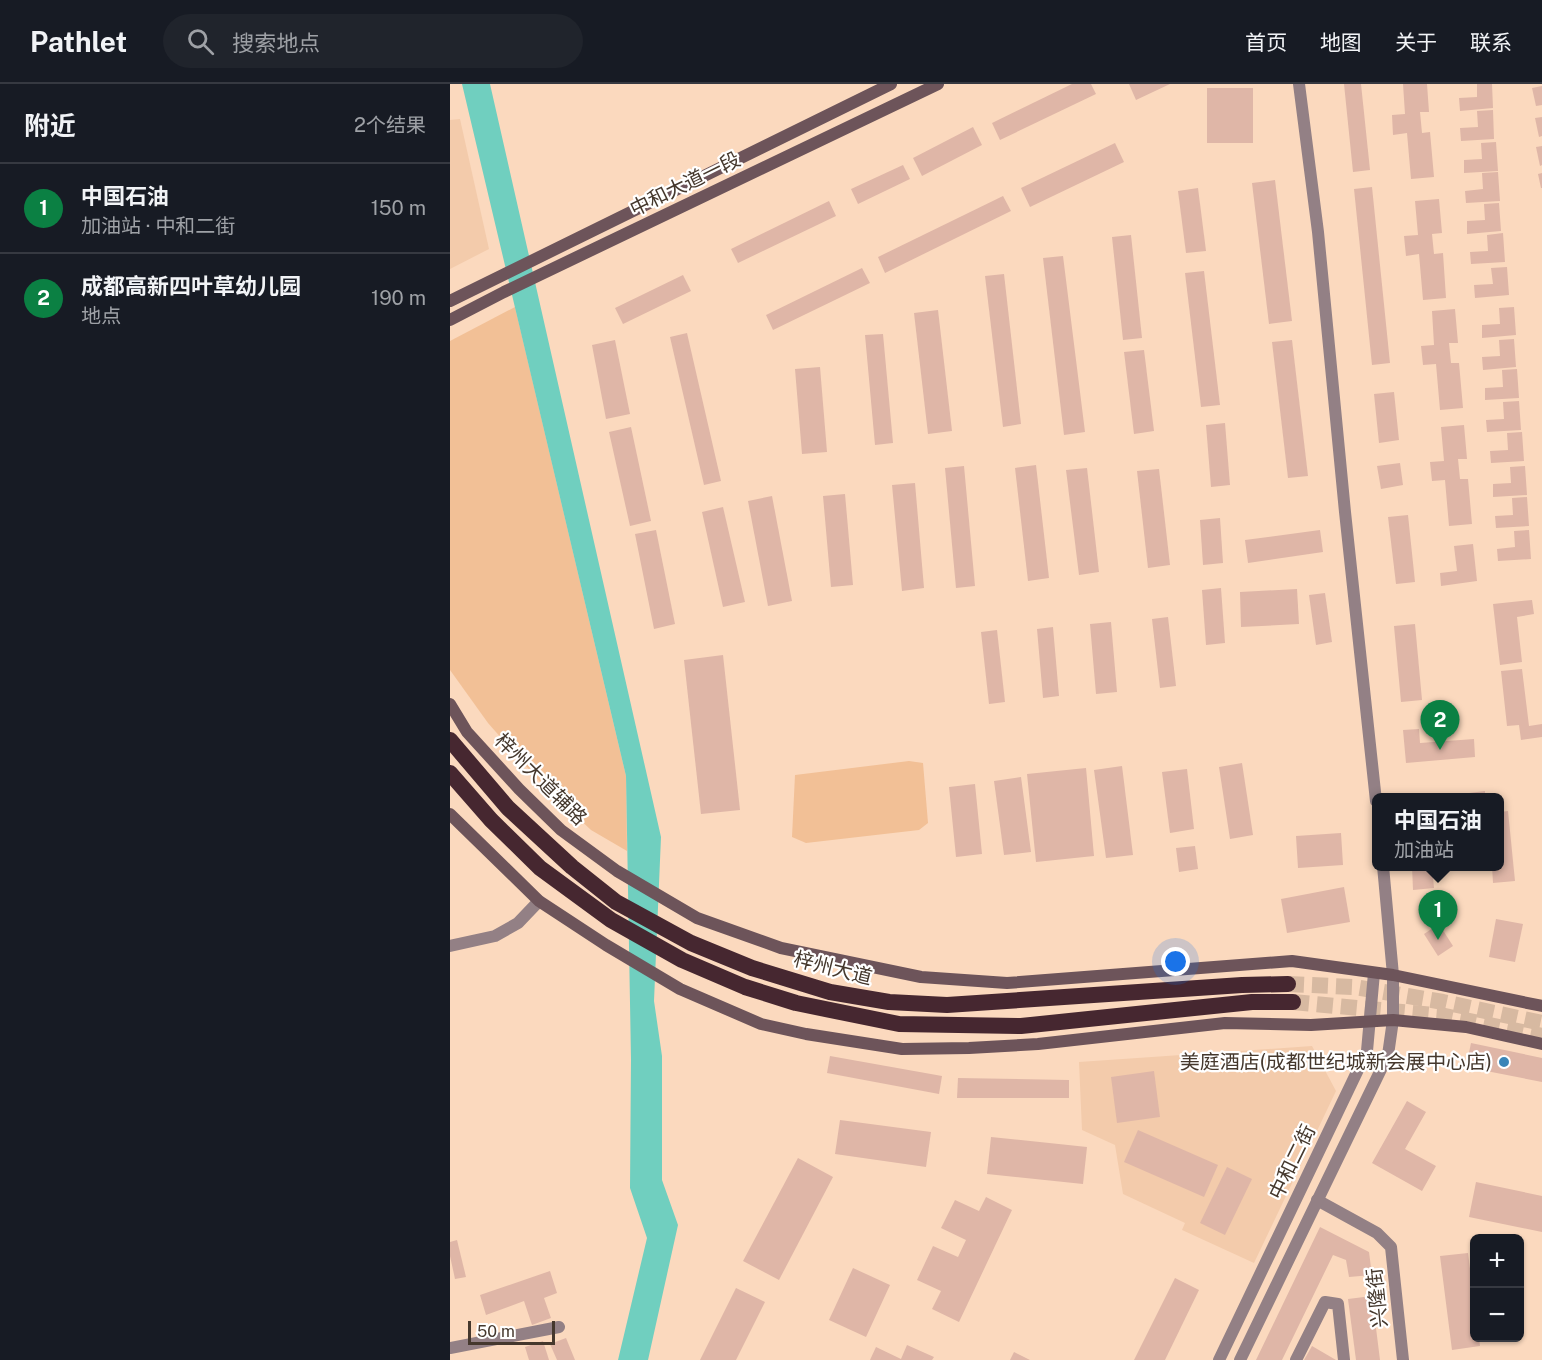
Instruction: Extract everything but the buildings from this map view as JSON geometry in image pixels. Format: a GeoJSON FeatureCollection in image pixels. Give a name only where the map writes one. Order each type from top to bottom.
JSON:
{"type":"FeatureCollection","features":[{"type":"Feature","properties":{"kind":"highway","name":"梓州大道"},"geometry":{"type":"LineString","coordinates":[[450,740],[508,808],[572,867],[616,902],[691,943],[752,968],[830,992],[889,1002],[947,1005],[1242,985],[1288,984]]}},
{"type":"Feature","properties":{"kind":"highway","name":"梓州大道"},"geometry":{"type":"LineString","coordinates":[[450,773],[490,820],[540,868],[611,920],[682,960],[745,987],[796,1003],[899,1024],[1022,1026],[1252,1002],[1293,1002]]}},
{"type":"Feature","properties":{"kind":"main road","name":"中和大道一段"},"geometry":{"type":"LineString","coordinates":[[450,301],[891,84]]}},
{"type":"Feature","properties":{"kind":"main road","name":"中和大道一段"},"geometry":{"type":"LineString","coordinates":[[450,320],[938,84]]}},
{"type":"Feature","properties":{"kind":"main road","name":"梓州大道辅路"},"geometry":{"type":"LineString","coordinates":[[450,704],[467,732],[519,789],[561,830],[617,871],[697,918],[781,948],[921,976],[1007,983],[1292,961],[1393,975],[1542,1006]]}},
{"type":"Feature","properties":{"kind":"main road"},"geometry":{"type":"LineString","coordinates":[[450,814],[539,901],[606,945],[680,989],[761,1024],[806,1034],[902,1049],[969,1048],[1038,1044],[1225,1023],[1311,1025],[1393,1020],[1466,1027],[1542,1044]]}},
{"type":"Feature","properties":{"kind":"street"},"geometry":{"type":"LineString","coordinates":[[1299,84],[1318,232],[1345,512],[1376,793]]}},
{"type":"Feature","properties":{"kind":"street","name":"中和二街"},"geometry":{"type":"LineString","coordinates":[[1240,1360],[1388,1055],[1393,1020],[1393,975],[1383,871]]}},
{"type":"Feature","properties":{"kind":"street"},"geometry":{"type":"LineString","coordinates":[[450,946],[495,936],[518,923],[539,901]]}},
{"type":"Feature","properties":{"kind":"street","name":"中和二街"},"geometry":{"type":"LineString","coordinates":[[1219,1360],[1367,1051],[1374,973]]}},
{"type":"Feature","properties":{"kind":"street","name":"兴隆街"},"geometry":{"type":"LineString","coordinates":[[1317,1200],[1377,1233],[1391,1247],[1404,1360]]}},
{"type":"Feature","properties":{"kind":"street"},"geometry":{"type":"LineString","coordinates":[[1296,1360],[1325,1302],[1338,1304],[1344,1360]]}},
{"type":"Feature","properties":{"kind":"street"},"geometry":{"type":"LineString","coordinates":[[450,1348],[559,1327]]}},
{"type":"Feature","properties":{"kind":"shaded area"},"geometry":{"type":"Polygon","coordinates":[[[460,119],[489,249],[450,269],[450,120],[460,119]]]}},
{"type":"Feature","properties":{"kind":"shaded area"},"geometry":{"type":"Polygon","coordinates":[[[515,307],[626,776],[627,851],[591,830],[541,783],[488,723],[450,670],[450,341],[515,307]]]}},
{"type":"Feature","properties":{"kind":"shaded area"},"geometry":{"type":"Polygon","coordinates":[[[909,761],[923,763],[928,823],[919,830],[806,843],[792,837],[795,775],[909,761]]]}},
{"type":"Feature","properties":{"kind":"shaded area"},"geometry":{"type":"Polygon","coordinates":[[[1312,1046],[1336,1091],[1254,1263],[1182,1230],[1185,1223],[1123,1194],[1115,1145],[1082,1130],[1079,1062],[1312,1046]]]}},
{"type":"Feature","properties":{"kind":"water"},"geometry":{"type":"Polygon","coordinates":[[[462,84],[490,84],[661,837],[654,1001],[662,1056],[662,1180],[678,1225],[648,1360],[618,1360],[647,1238],[630,1188],[631,1059],[626,776],[462,84]]]}},
{"type":"Feature","properties":{"kind":"tunnel"},"geometry":{"type":"LineString","coordinates":[[1288,984],[1354,987],[1443,1002],[1542,1023]]}},
{"type":"Feature","properties":{"kind":"tunnel"},"geometry":{"type":"LineString","coordinates":[[1293,1002],[1445,1016],[1542,1036]]}},
{"type":"Feature","properties":{"kind":"place","name":"成都高新四叶草幼儿园"},"geometry":{"type":"Point","coordinates":[1440,750]}},
{"type":"Feature","properties":{"kind":"place","name":"中国石油"},"geometry":{"type":"Point","coordinates":[1438,940]}},
{"type":"Feature","properties":{"kind":"place","name":"美庭酒店(成都世纪城新会展中心店)"},"geometry":{"type":"Point","coordinates":[1504,1062]}}]}
